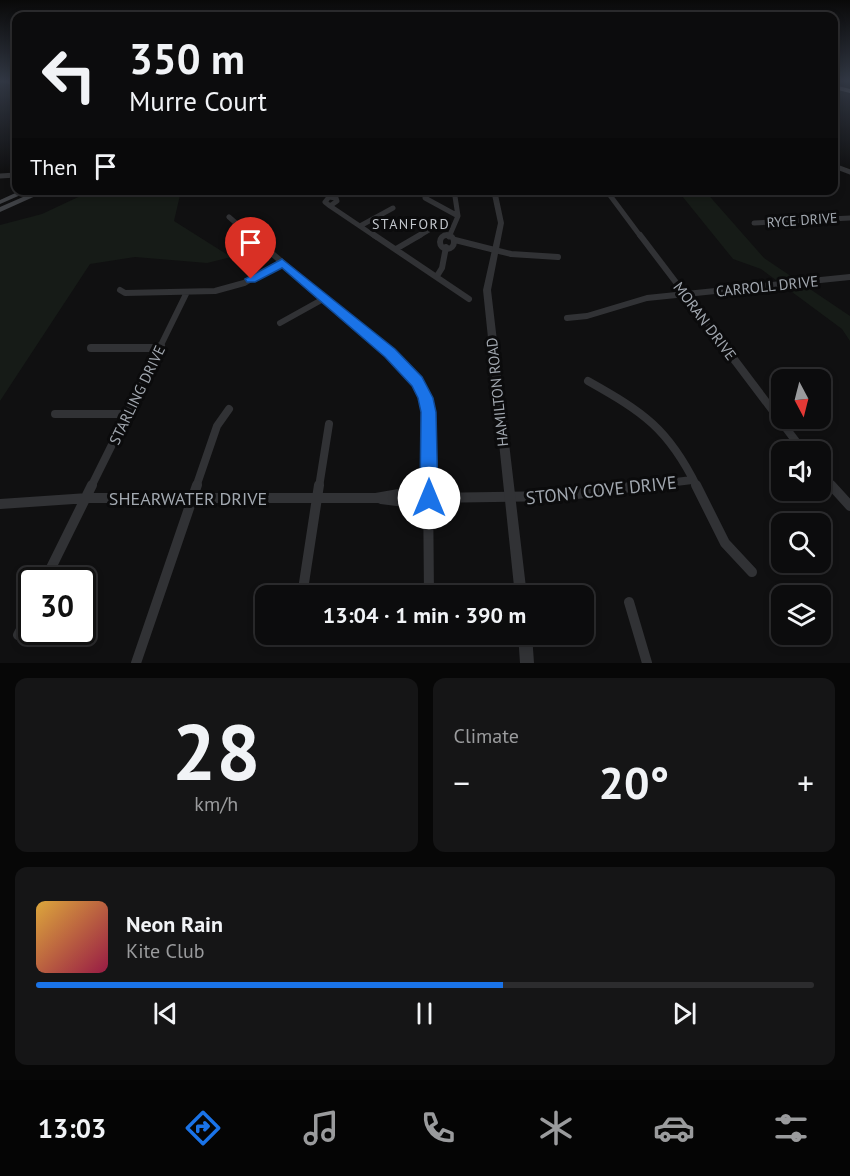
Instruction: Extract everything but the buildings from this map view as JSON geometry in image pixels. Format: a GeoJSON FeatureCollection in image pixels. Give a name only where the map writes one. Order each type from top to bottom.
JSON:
{"type":"FeatureCollection","features":[{"type":"Feature","properties":{"kind":"main road"},"geometry":{"type":"LineString","coordinates":[[0,202],[17,195]]}},
{"type":"Feature","properties":{"kind":"main road"},"geometry":{"type":"LineString","coordinates":[[0,210],[34,195]]}},
{"type":"Feature","properties":{"kind":"street"},"geometry":{"type":"LineString","coordinates":[[425,195],[424,198],[458,216]]}},
{"type":"Feature","properties":{"kind":"street"},"geometry":{"type":"LineString","coordinates":[[437,276],[442,268],[446,247],[453,240],[458,216],[455,195]]}},
{"type":"Feature","properties":{"kind":"street","name":"HAMILTON ROAD"},"geometry":{"type":"LineString","coordinates":[[495,195],[501,223],[487,290],[520,585]]}},
{"type":"Feature","properties":{"kind":"street","name":"MORAN DRIVE"},"geometry":{"type":"LineString","coordinates":[[609,195],[796,441]]}},
{"type":"Feature","properties":{"kind":"street"},"geometry":{"type":"LineString","coordinates":[[330,206],[469,299]]}},
{"type":"Feature","properties":{"kind":"street"},"geometry":{"type":"LineString","coordinates":[[360,226],[393,208]]}},
{"type":"Feature","properties":{"kind":"street"},"geometry":{"type":"LineString","coordinates":[[229,217],[405,366],[426,398],[429,585]]}},
{"type":"Feature","properties":{"kind":"street","name":"RYCE DRIVE"},"geometry":{"type":"LineString","coordinates":[[754,223],[834,217],[850,218]]}},
{"type":"Feature","properties":{"kind":"street"},"geometry":{"type":"LineString","coordinates":[[396,249],[432,228]]}},
{"type":"Feature","properties":{"kind":"street"},"geometry":{"type":"LineString","coordinates":[[446,247],[439,243],[439,240],[453,240],[519,256],[558,256]]}},
{"type":"Feature","properties":{"kind":"street"},"geometry":{"type":"LineString","coordinates":[[120,290],[125,293],[187,292],[231,288],[282,262]]}},
{"type":"Feature","properties":{"kind":"street","name":"CARROLL DRIVE"},"geometry":{"type":"LineString","coordinates":[[567,318],[592,316],[629,300],[850,277]]}},
{"type":"Feature","properties":{"kind":"street","name":"STARLING DRIVE"},"geometry":{"type":"LineString","coordinates":[[52,567],[88,498],[187,292]]}},
{"type":"Feature","properties":{"kind":"street"},"geometry":{"type":"LineString","coordinates":[[280,323],[325,298]]}},
{"type":"Feature","properties":{"kind":"street"},"geometry":{"type":"LineString","coordinates":[[91,348],[160,348]]}},
{"type":"Feature","properties":{"kind":"street"},"geometry":{"type":"LineString","coordinates":[[588,381],[616,397],[666,435],[733,554],[752,572]]}},
{"type":"Feature","properties":{"kind":"street"},"geometry":{"type":"LineString","coordinates":[[136,663],[217,426],[229,409]]}},
{"type":"Feature","properties":{"kind":"street"},"geometry":{"type":"LineString","coordinates":[[55,414],[127,414]]}},
{"type":"Feature","properties":{"kind":"street"},"geometry":{"type":"LineString","coordinates":[[304,585],[329,424]]}},
{"type":"Feature","properties":{"kind":"street","name":"STONY COVE DRIVE"},"geometry":{"type":"LineString","coordinates":[[509,498],[606,492],[692,480]]}},
{"type":"Feature","properties":{"kind":"street"},"geometry":{"type":"LineString","coordinates":[[831,485],[850,506]]}},
{"type":"Feature","properties":{"kind":"street","name":"SHEARWATER DRIVE"},"geometry":{"type":"LineString","coordinates":[[0,504],[88,498],[317,497],[376,498],[413,503],[429,498],[509,498]]}},
{"type":"Feature","properties":{"kind":"street"},"geometry":{"type":"LineString","coordinates":[[629,602],[647,663]]}},
{"type":"Feature","properties":{"kind":"street"},"geometry":{"type":"LineString","coordinates":[[526,645],[527,663]]}},
{"type":"Feature","properties":{"kind":"shaded area"},"geometry":{"type":"Polygon","coordinates":[[[82,195],[180,195],[174,221],[231,257],[207,263],[135,257],[90,264],[0,401],[0,225],[42,214],[82,195]]]}},
{"type":"Feature","properties":{"kind":"shaded area"},"geometry":{"type":"Polygon","coordinates":[[[681,195],[709,195],[764,258],[850,316],[850,341],[842,329],[761,269],[733,259],[681,195]]]}},
{"type":"Feature","properties":{"kind":"district","name":"STANFORD"},"geometry":{"type":"Point","coordinates":[411,224]}},
{"type":"Feature","properties":{"kind":"route"},"geometry":{"type":"LineString","coordinates":[[251,279],[282,262],[405,366],[417,381],[426,398],[429,498]]}}]}
